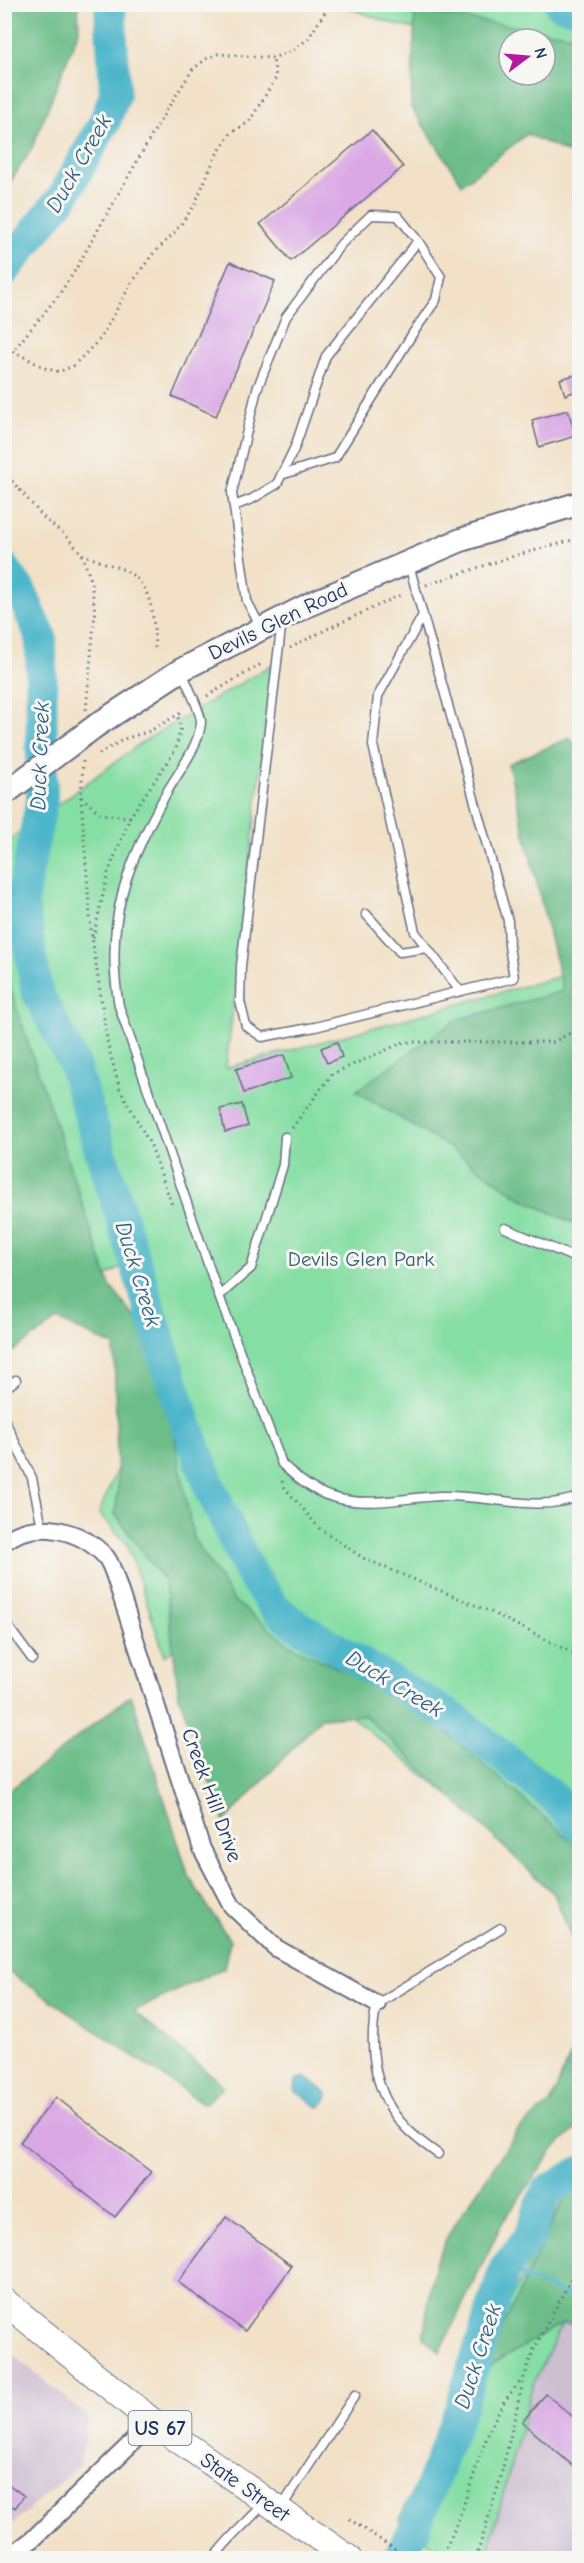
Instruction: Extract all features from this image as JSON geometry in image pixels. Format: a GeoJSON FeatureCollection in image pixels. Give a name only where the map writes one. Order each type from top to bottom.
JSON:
{"type":"FeatureCollection","features":[{"type":"Feature","properties":{"kind":"main road","name":"Devils Glen Road"},"geometry":{"type":"LineString","coordinates":[[4,794],[92,720],[282,617],[408,561],[496,527],[579,503]]}},
{"type":"Feature","properties":{"kind":"main road","name":"State Street"},"geometry":{"type":"LineString","coordinates":[[4,2301],[153,2422],[348,2559]]}},
{"type":"Feature","properties":{"kind":"street"},"geometry":{"type":"LineString","coordinates":[[4,1542],[16,1533],[42,1527]]}},
{"type":"Feature","properties":{"kind":"street","name":"Creek Hill Drive"},"geometry":{"type":"LineString","coordinates":[[42,1527],[67,1532],[88,1541],[107,1559],[133,1632],[202,1849],[232,1906],[276,1948],[377,2004]]}},
{"type":"Feature","properties":{"kind":"street"},"geometry":{"type":"LineString","coordinates":[[8,2559],[33,2538],[153,2422]]}},
{"type":"Feature","properties":{"kind":"lane"},"geometry":{"type":"LineString","coordinates":[[261,628],[247,601],[232,493],[257,388],[285,317],[341,244],[371,215],[398,216],[418,241],[441,278],[436,300],[412,333],[335,458],[280,475]]}},
{"type":"Feature","properties":{"kind":"lane"},"geometry":{"type":"LineString","coordinates":[[234,506],[252,499],[277,484],[295,447],[326,356],[418,241]]}},
{"type":"Feature","properties":{"kind":"lane"},"geometry":{"type":"LineString","coordinates":[[282,617],[241,966],[240,1001],[246,1026],[262,1037],[315,1027],[514,978],[508,921],[408,561]]}},
{"type":"Feature","properties":{"kind":"lane"},"geometry":{"type":"LineString","coordinates":[[423,615],[378,696],[373,745],[415,932],[460,991]]}},
{"type":"Feature","properties":{"kind":"lane"},"geometry":{"type":"LineString","coordinates":[[181,670],[202,720],[196,741],[140,839],[122,892],[114,933],[114,975],[119,1006],[219,1296],[282,1464],[301,1482],[332,1497],[372,1503],[444,1495],[513,1503],[568,1501],[579,1496]]}},
{"type":"Feature","properties":{"kind":"lane"},"geometry":{"type":"LineString","coordinates":[[366,914],[400,952],[427,948]]}},
{"type":"Feature","properties":{"kind":"lane"},"geometry":{"type":"LineString","coordinates":[[219,1296],[251,1268],[283,1165],[285,1137]]}},
{"type":"Feature","properties":{"kind":"lane"},"geometry":{"type":"LineString","coordinates":[[505,1228],[579,1260]]}},
{"type":"Feature","properties":{"kind":"lane"},"geometry":{"type":"LineString","coordinates":[[4,1389],[16,1380]]}},
{"type":"Feature","properties":{"kind":"lane"},"geometry":{"type":"LineString","coordinates":[[4,1419],[32,1478],[42,1527]]}},
{"type":"Feature","properties":{"kind":"lane"},"geometry":{"type":"LineString","coordinates":[[4,1621],[32,1659]]}},
{"type":"Feature","properties":{"kind":"lane"},"geometry":{"type":"LineString","coordinates":[[438,2154],[398,2120],[378,2079],[372,2027],[377,2004],[501,1928]]}},
{"type":"Feature","properties":{"kind":"lane"},"geometry":{"type":"LineString","coordinates":[[214,2559],[224,2544],[272,2506],[355,2395]]}},
{"type":"Feature","properties":{"kind":"path"},"geometry":{"type":"LineString","coordinates":[[4,362],[58,296],[74,272],[164,114],[193,69],[206,59],[218,54],[273,58],[293,50],[309,39],[330,4]]}},
{"type":"Feature","properties":{"kind":"path"},"geometry":{"type":"LineString","coordinates":[[12,351],[45,368],[59,372],[73,366],[100,339],[131,284],[152,255],[176,231],[194,206],[215,157],[231,133],[249,122],[255,113],[276,78],[273,58]]}},
{"type":"Feature","properties":{"kind":"path"},"geometry":{"type":"LineString","coordinates":[[4,472],[45,519],[82,554],[123,569],[142,585],[152,610],[155,652]]}},
{"type":"Feature","properties":{"kind":"path"},"geometry":{"type":"LineString","coordinates":[[99,754],[124,739],[150,731],[232,680],[327,629],[416,589],[507,558],[579,538]]}},
{"type":"Feature","properties":{"kind":"path"},"geometry":{"type":"LineString","coordinates":[[82,554],[91,581],[95,612],[89,657],[92,720]]}},
{"type":"Feature","properties":{"kind":"path"},"geometry":{"type":"LineString","coordinates":[[83,761],[81,797],[91,930],[108,1046],[120,1089],[151,1146],[173,1209]]}},
{"type":"Feature","properties":{"kind":"path"},"geometry":{"type":"LineString","coordinates":[[81,797],[100,814],[130,817]]}},
{"type":"Feature","properties":{"kind":"path"},"geometry":{"type":"LineString","coordinates":[[285,1137],[332,1074],[404,1042],[553,1042],[579,1028]]}},
{"type":"Feature","properties":{"kind":"path"},"geometry":{"type":"LineString","coordinates":[[280,1479],[320,1529],[363,1558],[491,1612],[579,1657]]}},
{"type":"Feature","properties":{"kind":"path"},"geometry":{"type":"LineString","coordinates":[[476,2559],[500,2480],[524,2378],[533,2351],[579,2262]]}},
{"type":"Feature","properties":{"kind":"path"},"geometry":{"type":"LineString","coordinates":[[440,2559],[457,2524],[487,2436],[504,2402],[524,2378]]}},
{"type":"Feature","properties":{"kind":"path"},"geometry":{"type":"LineString","coordinates":[[349,2519],[408,2559]]}},
{"type":"Feature","properties":{"kind":"shaded area"},"geometry":{"type":"Polygon","coordinates":[[[579,2289],[579,2558],[486,2558],[532,2387],[579,2289]]]}},
{"type":"Feature","properties":{"kind":"shaded area"},"geometry":{"type":"Polygon","coordinates":[[[4,2347],[88,2417],[80,2465],[5,2530],[4,2347]]]}},
{"type":"Feature","properties":{"kind":"green space"},"geometry":{"type":"Polygon","coordinates":[[[5,4],[78,5],[79,30],[31,150],[5,190],[5,4]]]}},
{"type":"Feature","properties":{"kind":"green space"},"geometry":{"type":"Polygon","coordinates":[[[338,5],[579,5],[579,64],[557,48],[557,27],[497,27],[497,46],[398,25],[338,5]]]}},
{"type":"Feature","properties":{"kind":"green space"},"geometry":{"type":"Polygon","coordinates":[[[415,11],[520,27],[497,27],[497,87],[557,87],[557,33],[579,36],[579,158],[527,134],[462,184],[411,107],[415,11]]]}},
{"type":"Feature","properties":{"kind":"green space","name":"Devils Glen Park"},"geometry":{"type":"Polygon","coordinates":[[[273,664],[226,1068],[579,971],[579,1900],[220,1611],[165,1656],[127,1544],[99,1513],[164,1354],[122,1267],[94,1284],[5,1064],[4,844],[144,741],[273,664]]]}},
{"type":"Feature","properties":{"kind":"green space"},"geometry":{"type":"Polygon","coordinates":[[[570,738],[580,751],[579,1226],[519,1197],[450,1148],[356,1091],[456,1020],[563,991],[508,764],[570,738]]]}},
{"type":"Feature","properties":{"kind":"green space"},"geometry":{"type":"Polygon","coordinates":[[[5,974],[110,1286],[141,1325],[168,1400],[193,1538],[234,1601],[292,1646],[414,1705],[572,1841],[579,1851],[579,1957],[554,1894],[364,1715],[321,1718],[224,1822],[179,1696],[165,1582],[115,1514],[118,1490],[114,1346],[58,1320],[5,1357],[5,974]]]}},
{"type":"Feature","properties":{"kind":"green space"},"geometry":{"type":"Polygon","coordinates":[[[131,1695],[189,1877],[230,1941],[224,1968],[134,2011],[224,2086],[204,2104],[5,1969],[5,1794],[131,1695]]]}},
{"type":"Feature","properties":{"kind":"green space"},"geometry":{"type":"Polygon","coordinates":[[[579,1996],[579,2126],[553,2150],[502,2223],[440,2352],[423,2337],[435,2263],[451,2230],[519,2129],[550,2104],[572,2051],[579,1996]]]}},
{"type":"Feature","properties":{"kind":"green space"},"geometry":{"type":"Polygon","coordinates":[[[579,2170],[579,2289],[532,2387],[486,2558],[447,2558],[399,2519],[497,2324],[579,2170]]]}},
{"type":"Feature","properties":{"kind":"green space"},"geometry":{"type":"Polygon","coordinates":[[[579,2188],[579,2325],[562,2323],[482,2371],[563,2200],[579,2188]]]}},
{"type":"Feature","properties":{"kind":"water"},"geometry":{"type":"Polygon","coordinates":[[[304,2077],[327,2093],[328,2097],[321,2106],[318,2107],[295,2091],[296,2080],[304,2077]]]}},
{"type":"Feature","properties":{"kind":"building"},"geometry":{"type":"Polygon","coordinates":[[[372,130],[403,167],[291,261],[260,224],[372,130]]]}},
{"type":"Feature","properties":{"kind":"building"},"geometry":{"type":"Polygon","coordinates":[[[230,262],[275,281],[216,416],[172,396],[230,262]]]}},
{"type":"Feature","properties":{"kind":"building"},"geometry":{"type":"Polygon","coordinates":[[[579,374],[579,390],[565,395],[560,379],[579,374]]]}},
{"type":"Feature","properties":{"kind":"building"},"geometry":{"type":"Polygon","coordinates":[[[568,410],[576,436],[539,447],[532,420],[568,410]]]}},
{"type":"Feature","properties":{"kind":"building"},"geometry":{"type":"Polygon","coordinates":[[[337,1042],[342,1057],[327,1063],[321,1048],[337,1042]]]}},
{"type":"Feature","properties":{"kind":"building"},"geometry":{"type":"Polygon","coordinates":[[[284,1055],[291,1078],[244,1093],[236,1069],[284,1055]]]}},
{"type":"Feature","properties":{"kind":"building"},"geometry":{"type":"Polygon","coordinates":[[[242,1104],[248,1126],[225,1132],[220,1109],[242,1104]]]}},
{"type":"Feature","properties":{"kind":"building"},"geometry":{"type":"Polygon","coordinates":[[[56,2097],[151,2172],[115,2217],[20,2142],[56,2097]]]}},
{"type":"Feature","properties":{"kind":"building"},"geometry":{"type":"Polygon","coordinates":[[[226,2217],[292,2266],[245,2331],[178,2282],[226,2217]]]}},
{"type":"Feature","properties":{"kind":"building"},"geometry":{"type":"Polygon","coordinates":[[[546,2394],[579,2422],[579,2471],[522,2422],[546,2394]]]}},
{"type":"Feature","properties":{"kind":"building"},"geometry":{"type":"Polygon","coordinates":[[[4,2481],[24,2496],[15,2508],[4,2500],[4,2481]]]}},
{"type":"Feature","properties":{"kind":"waterway","name":"Duck Creek"},"geometry":{"type":"LineString","coordinates":[[4,271],[64,195],[105,121],[115,94],[110,4]]}},
{"type":"Feature","properties":{"kind":"waterway","name":"Duck Creek"},"geometry":{"type":"LineString","coordinates":[[560,4],[580,9]]}},
{"type":"Feature","properties":{"kind":"waterway","name":"Duck Creek"},"geometry":{"type":"LineString","coordinates":[[4,568],[20,590],[41,637],[42,799],[22,900],[37,992],[73,1062],[180,1406],[211,1490],[250,1573],[274,1607],[292,1622],[458,1721],[553,1797],[580,1826]]}},
{"type":"Feature","properties":{"kind":"waterway","name":"Duck Creek"},"geometry":{"type":"LineString","coordinates":[[398,2558],[414,2530],[459,2412],[505,2268],[529,2237],[546,2192],[580,2172]]}},
{"type":"Feature","properties":{"kind":"waterway"},"geometry":{"type":"LineString","coordinates":[[505,2268],[580,2301]]}}]}
